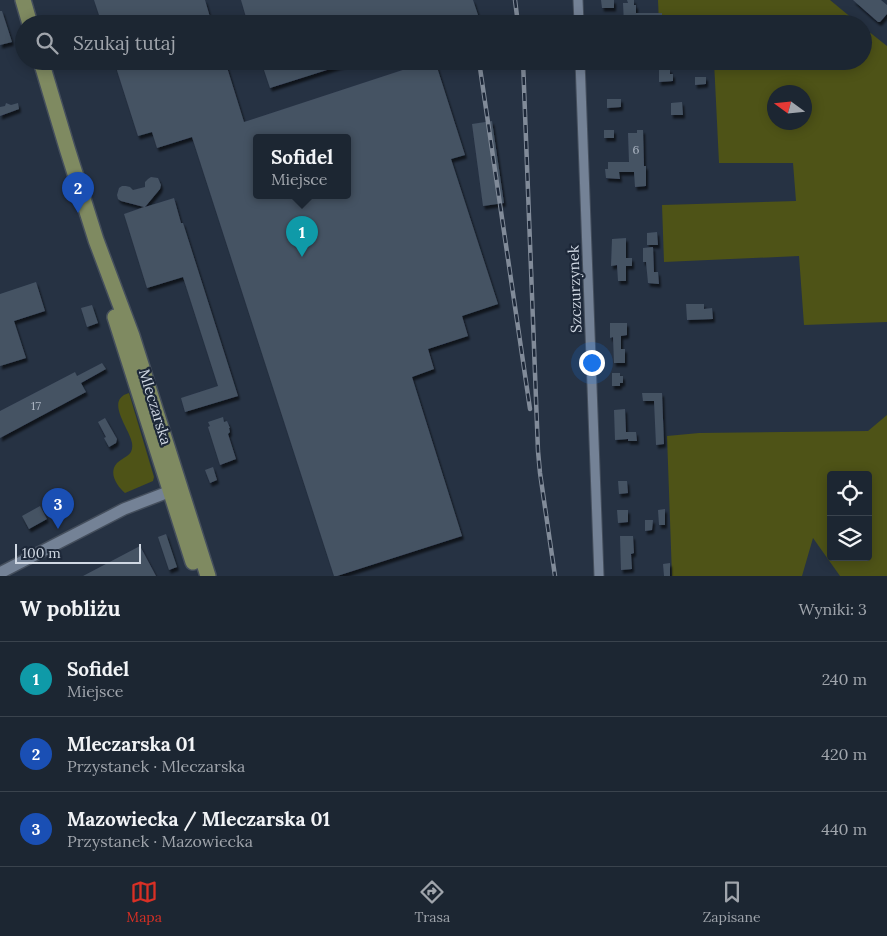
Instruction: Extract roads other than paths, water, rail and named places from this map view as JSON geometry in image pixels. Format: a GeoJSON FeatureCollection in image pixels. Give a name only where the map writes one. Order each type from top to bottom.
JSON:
{"type":"FeatureCollection","features":[{"type":"Feature","properties":{"kind":"main road"},"geometry":{"type":"LineString","coordinates":[[23,0],[27,15]]}},
{"type":"Feature","properties":{"kind":"main road","name":"Mleczarska"},"geometry":{"type":"LineString","coordinates":[[43,70],[96,240],[132,336],[197,576]]}},
{"type":"Feature","properties":{"kind":"main road","name":"Mleczarska"},"geometry":{"type":"LineString","coordinates":[[175,490],[208,576]]}},
{"type":"Feature","properties":{"kind":"street"},"geometry":{"type":"LineString","coordinates":[[578,0],[579,15]]}},
{"type":"Feature","properties":{"kind":"street","name":"Szczurzynek"},"geometry":{"type":"LineString","coordinates":[[580,70],[599,576]]}},
{"type":"Feature","properties":{"kind":"street"},"geometry":{"type":"LineString","coordinates":[[0,573],[124,509],[175,490]]}},
{"type":"Feature","properties":{"kind":"railway"},"geometry":{"type":"LineString","coordinates":[[515,0],[517,15]]}},
{"type":"Feature","properties":{"kind":"railway"},"geometry":{"type":"LineString","coordinates":[[480,70],[530,409]]}},
{"type":"Feature","properties":{"kind":"railway"},"geometry":{"type":"LineString","coordinates":[[523,70],[538,451],[555,576]]}},
{"type":"Feature","properties":{"kind":"place","name":"Mleczarska 01"},"geometry":{"type":"Point","coordinates":[78,213]}},
{"type":"Feature","properties":{"kind":"place","name":"Sofidel"},"geometry":{"type":"Point","coordinates":[302,257]}},
{"type":"Feature","properties":{"kind":"place","name":"Mazowiecka / Mleczarska 01"},"geometry":{"type":"Point","coordinates":[58,529]}}]}
